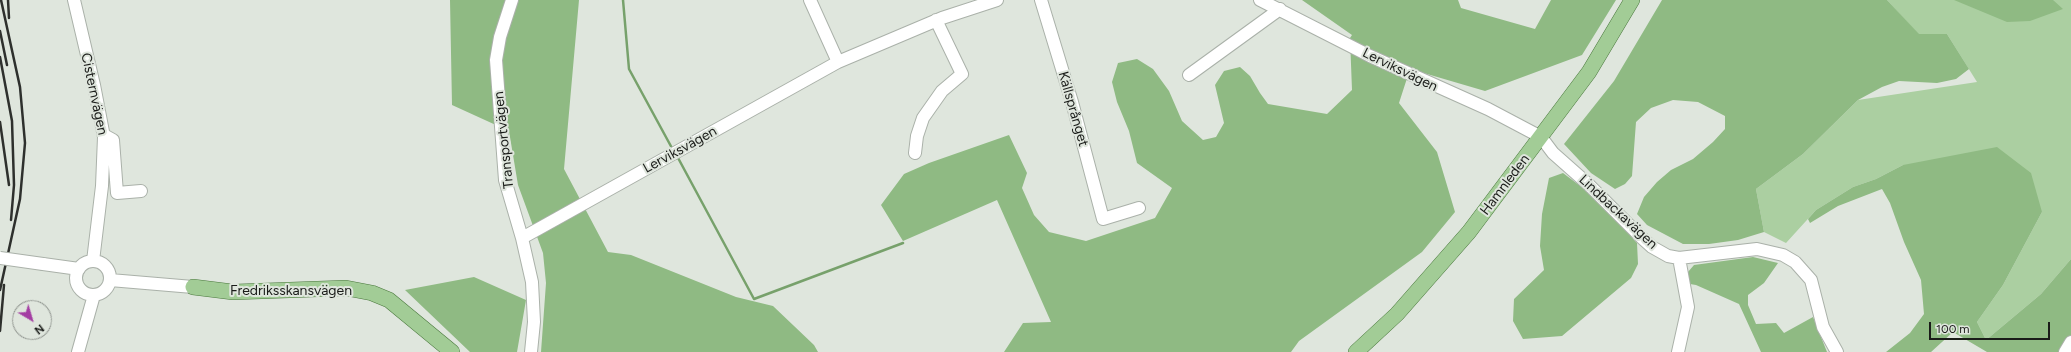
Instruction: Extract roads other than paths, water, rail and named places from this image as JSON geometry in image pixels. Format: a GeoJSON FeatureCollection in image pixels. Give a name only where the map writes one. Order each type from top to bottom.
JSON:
{"type":"FeatureCollection","features":[{"type":"Feature","properties":{"kind":"main road","name":"Hamnleden"},"geometry":{"type":"LineString","coordinates":[[1356,352],[1397,314],[1469,232],[1589,72],[1632,0]]}},
{"type":"Feature","properties":{"kind":"main road","name":"Fredriksskansvägen"},"geometry":{"type":"LineString","coordinates":[[193,287],[233,292],[346,288],[372,293],[389,300],[452,352]]}},
{"type":"Feature","properties":{"kind":"street","name":"Cisternvägen"},"geometry":{"type":"LineString","coordinates":[[74,0],[104,135],[102,186],[92,261]]}},
{"type":"Feature","properties":{"kind":"street","name":"Transportvägen"},"geometry":{"type":"LineString","coordinates":[[512,0],[500,37],[496,60],[505,180],[522,238],[532,282],[534,322],[531,352]]}},
{"type":"Feature","properties":{"kind":"street"},"geometry":{"type":"LineString","coordinates":[[810,0],[838,62]]}},
{"type":"Feature","properties":{"kind":"street","name":"Lerviksvägen"},"geometry":{"type":"LineString","coordinates":[[522,238],[838,62],[936,20],[997,0]]}},
{"type":"Feature","properties":{"kind":"street","name":"Källsprånget"},"geometry":{"type":"LineString","coordinates":[[1041,0],[1072,102],[1103,219],[1140,208]]}},
{"type":"Feature","properties":{"kind":"street","name":"Lerviksvägen"},"geometry":{"type":"LineString","coordinates":[[1260,0],[1370,56],[1488,109],[1541,137]]}},
{"type":"Feature","properties":{"kind":"street"},"geometry":{"type":"LineString","coordinates":[[1189,75],[1280,9]]}},
{"type":"Feature","properties":{"kind":"street"},"geometry":{"type":"LineString","coordinates":[[915,153],[917,136],[923,118],[942,91],[962,74],[936,20]]}},
{"type":"Feature","properties":{"kind":"street"},"geometry":{"type":"LineString","coordinates":[[104,135],[113,140],[117,193],[141,190]]}},
{"type":"Feature","properties":{"kind":"street","name":"Lindbackavägen"},"geometry":{"type":"LineString","coordinates":[[1541,137],[1553,153],[1588,184],[1652,247],[1668,256],[1679,258],[1757,248],[1783,255],[1795,262],[1811,280],[1823,327],[1837,352]]}},
{"type":"Feature","properties":{"kind":"street"},"geometry":{"type":"LineString","coordinates":[[0,258],[79,269]]}},
{"type":"Feature","properties":{"kind":"street"},"geometry":{"type":"LineString","coordinates":[[1678,352],[1688,307],[1679,258]]}},
{"type":"Feature","properties":{"kind":"street"},"geometry":{"type":"LineString","coordinates":[[92,261],[104,264],[110,274],[110,280],[103,292],[94,295],[84,292],[76,279],[79,269],[87,262],[92,261]]}},
{"type":"Feature","properties":{"kind":"street","name":"Fredriksskansvägen"},"geometry":{"type":"LineString","coordinates":[[110,280],[193,287]]}},
{"type":"Feature","properties":{"kind":"street"},"geometry":{"type":"LineString","coordinates":[[78,352],[94,295]]}},
{"type":"Feature","properties":{"kind":"street"},"geometry":{"type":"LineString","coordinates":[[2065,352],[2071,342]]}},
{"type":"Feature","properties":{"kind":"waterway"},"geometry":{"type":"LineString","coordinates":[[623,0],[629,69],[673,150]]}},
{"type":"Feature","properties":{"kind":"waterway"},"geometry":{"type":"LineString","coordinates":[[677,156],[754,299],[903,243]]}},
{"type":"Feature","properties":{"kind":"railway"},"geometry":{"type":"LineString","coordinates":[[0,290],[20,199],[25,143],[20,87],[1,0]]}},
{"type":"Feature","properties":{"kind":"railway"},"geometry":{"type":"LineString","coordinates":[[8,0],[9,18]]}},
{"type":"Feature","properties":{"kind":"railway"},"geometry":{"type":"LineString","coordinates":[[0,31],[7,65]]}},
{"type":"Feature","properties":{"kind":"railway"},"geometry":{"type":"LineString","coordinates":[[0,57],[12,121],[14,185],[11,220]]}},
{"type":"Feature","properties":{"kind":"railway"},"geometry":{"type":"LineString","coordinates":[[0,122],[9,185]]}},
{"type":"Feature","properties":{"kind":"railway"},"geometry":{"type":"LineString","coordinates":[[0,331],[4,285]]}}]}
